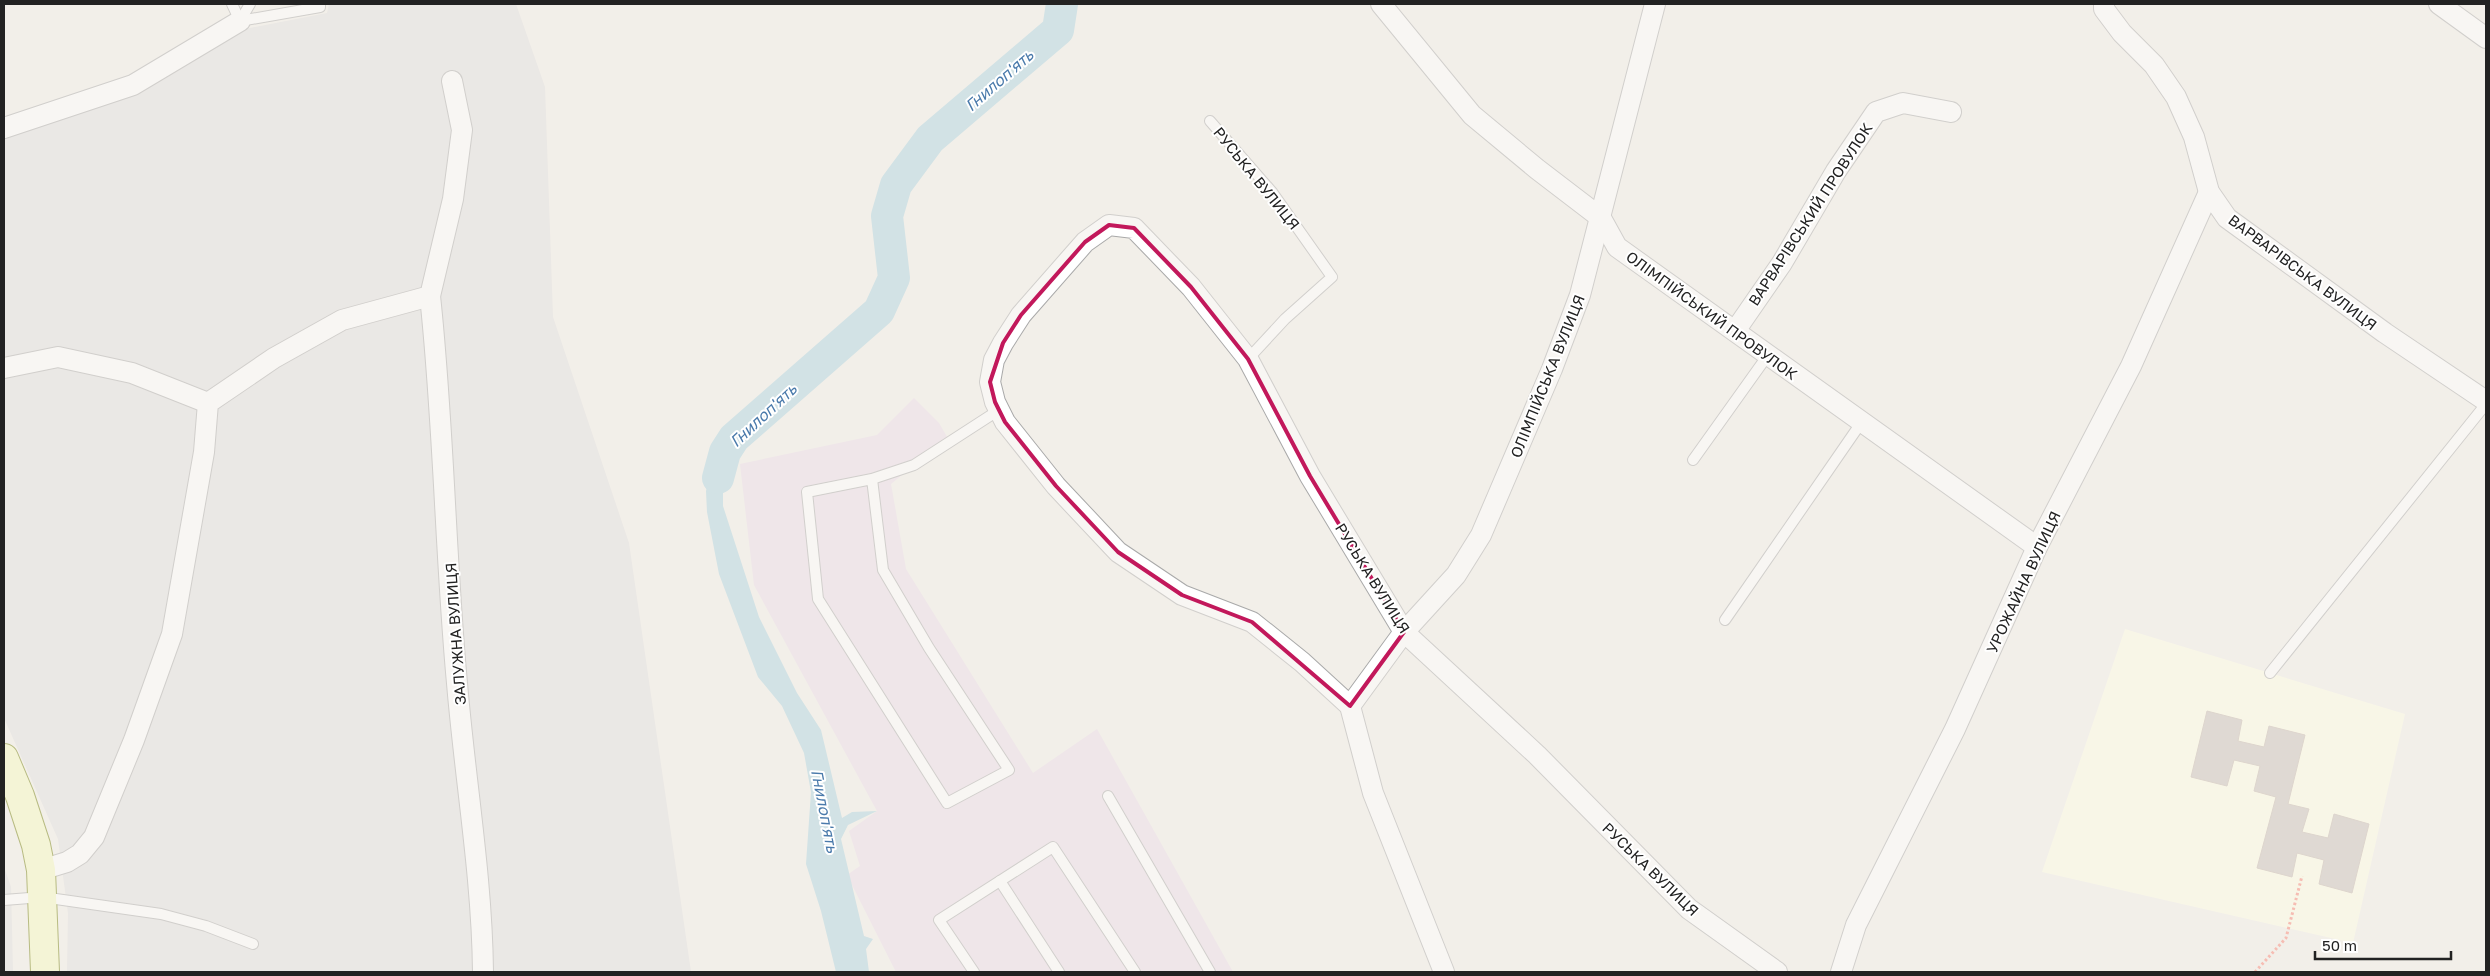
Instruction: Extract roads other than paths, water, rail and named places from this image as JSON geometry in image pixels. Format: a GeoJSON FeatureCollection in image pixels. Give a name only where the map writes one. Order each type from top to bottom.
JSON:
{"type":"FeatureCollection","features":[{"type":"Feature","properties":{"kind":"main road"},"geometry":{"type":"LineString","coordinates":[[4,758],[20,796],[36,845],[42,883],[45,972]]}},
{"type":"Feature","properties":{"kind":"street","name":"ОЛІМПІЙСЬКИЙ ПРОВУЛОК"},"geometry":{"type":"LineString","coordinates":[[1383,4],[1426,62],[1472,115],[1537,170],[1601,218],[1616,247],[2037,547]]}},
{"type":"Feature","properties":{"kind":"street","name":"ОЛІМПІЙСЬКА ВУЛИЦЯ"},"geometry":{"type":"LineString","coordinates":[[1350,706],[1404,632],[1456,575],[1480,535],[1556,360],[1580,295],[1655,4]]}},
{"type":"Feature","properties":{"kind":"street","name":"ВАРВАРІВСЬКА ВУЛИЦЯ"},"geometry":{"type":"LineString","coordinates":[[2104,4],[2104,9],[2122,33],[2154,66],[2176,97],[2194,137],[2209,192],[2227,218],[2385,333],[2486,402]]}},
{"type":"Feature","properties":{"kind":"street"},"geometry":{"type":"LineString","coordinates":[[2439,4],[2486,38]]}},
{"type":"Feature","properties":{"kind":"street"},"geometry":{"type":"LineString","coordinates":[[4,128],[133,85],[236,12]]}},
{"type":"Feature","properties":{"kind":"street"},"geometry":{"type":"LineString","coordinates":[[208,403],[274,358],[342,320],[430,296],[454,200],[462,130],[452,81]]}},
{"type":"Feature","properties":{"kind":"street","name":"ВАРВАРІВСЬКИЙ ПРОВУЛОК"},"geometry":{"type":"LineString","coordinates":[[1734,331],[1782,263],[1836,171],[1876,112],[1903,103],[1952,112]]}},
{"type":"Feature","properties":{"kind":"street","name":"УРОЖАЙНА ВУЛИЦЯ"},"geometry":{"type":"LineString","coordinates":[[1841,972],[1856,925],[1955,729],[2037,547],[2131,366],[2209,192]]}},
{"type":"Feature","properties":{"kind":"street"},"geometry":{"type":"LineString","coordinates":[[1248,359],[1191,287],[1134,228],[1109,225],[1085,242],[1021,315],[994,360],[990,382],[995,402],[1005,422],[1056,486],[1118,552],[1182,595],[1252,622],[1302,662],[1350,706],[1373,793],[1444,972]]}},
{"type":"Feature","properties":{"kind":"street","name":"ЗАЛУЖНА ВУЛИЦЯ"},"geometry":{"type":"LineString","coordinates":[[430,296],[438,363],[457,682],[482,917],[483,972]]}},
{"type":"Feature","properties":{"kind":"street"},"geometry":{"type":"LineString","coordinates":[[4,368],[58,357],[132,372],[208,403]]}},
{"type":"Feature","properties":{"kind":"street","name":"РУСЬКА ВУЛИЦЯ"},"geometry":{"type":"LineString","coordinates":[[1248,359],[1310,476],[1404,632],[1537,755],[1689,909],[1777,972]]}},
{"type":"Feature","properties":{"kind":"street"},"geometry":{"type":"LineString","coordinates":[[42,883],[67,862],[80,854],[94,837],[134,740],[172,634],[204,452],[208,403]]}},
{"type":"Feature","properties":{"kind":"lane"},"geometry":{"type":"LineString","coordinates":[[236,12],[250,4]]}},
{"type":"Feature","properties":{"kind":"lane"},"geometry":{"type":"LineString","coordinates":[[236,12],[320,6],[320,4]]}},
{"type":"Feature","properties":{"kind":"lane","name":"РУСЬКА ВУЛИЦЯ"},"geometry":{"type":"LineString","coordinates":[[1210,121],[1272,192],[1332,277],[1285,319],[1248,359]]}},
{"type":"Feature","properties":{"kind":"lane"},"geometry":{"type":"LineString","coordinates":[[1693,460],[1768,355]]}},
{"type":"Feature","properties":{"kind":"lane","name":"ВАРВАРІВСЬКА ВУЛИЦЯ"},"geometry":{"type":"LineString","coordinates":[[2270,673],[2486,402]]}},
{"type":"Feature","properties":{"kind":"lane"},"geometry":{"type":"LineString","coordinates":[[872,479],[883,570],[928,648],[1009,770],[947,803],[818,599],[807,492],[872,479],[914,465],[999,410]]}},
{"type":"Feature","properties":{"kind":"lane"},"geometry":{"type":"LineString","coordinates":[[1725,620],[1861,423]]}},
{"type":"Feature","properties":{"kind":"lane"},"geometry":{"type":"LineString","coordinates":[[1108,796],[1210,972]]}},
{"type":"Feature","properties":{"kind":"lane"},"geometry":{"type":"LineString","coordinates":[[974,972],[939,920],[1053,847],[1134,972]]}},
{"type":"Feature","properties":{"kind":"lane"},"geometry":{"type":"LineString","coordinates":[[1000,881],[1060,972]]}},
{"type":"Feature","properties":{"kind":"lane"},"geometry":{"type":"LineString","coordinates":[[4,900],[42,883],[206,926],[253,944]]}},
{"type":"Feature","properties":{"kind":"water"},"geometry":{"type":"Polygon","coordinates":[[[734,438],[723,485],[723,506],[759,617],[797,693],[821,730],[842,818],[852,812],[877,811],[848,825],[841,839],[864,936],[873,939],[866,949],[869,972],[836,972],[821,911],[806,864],[811,792],[804,753],[782,706],[758,677],[719,574],[707,512],[706,491],[712,468],[720,452],[734,438]]]}},
{"type":"Feature","properties":{"kind":"waterway","name":"Гнилоп'ять"},"geometry":{"type":"LineString","coordinates":[[718,478],[725,452],[734,438],[879,311],[894,278],[887,216],[896,185],[930,139],[1058,30],[1062,4]]}}]}
